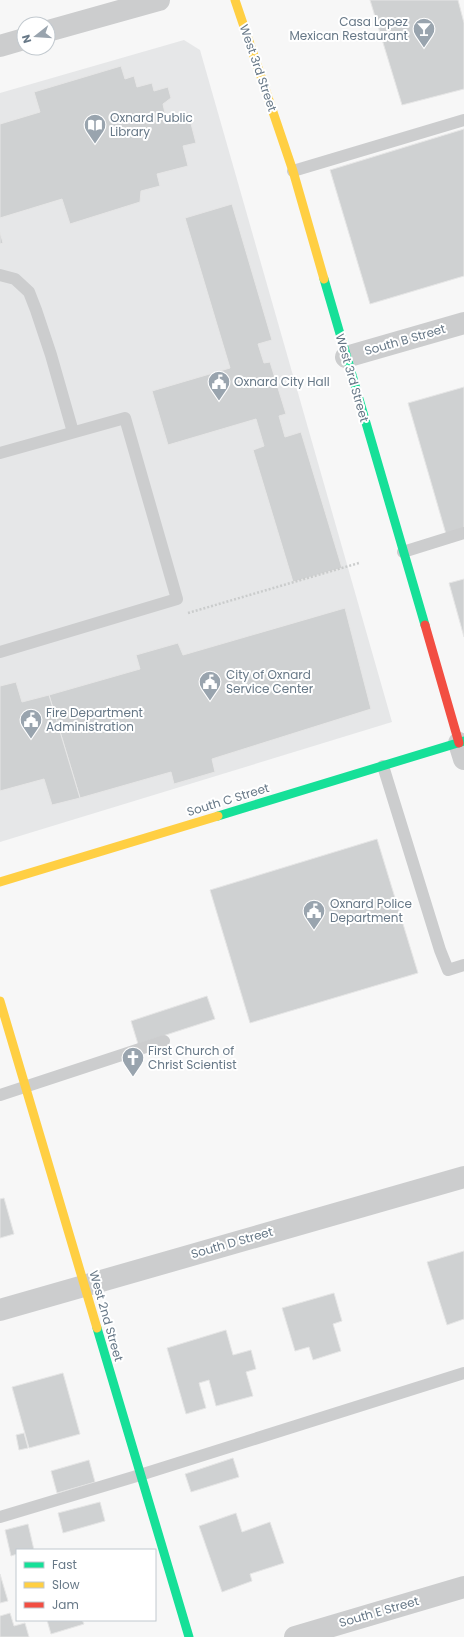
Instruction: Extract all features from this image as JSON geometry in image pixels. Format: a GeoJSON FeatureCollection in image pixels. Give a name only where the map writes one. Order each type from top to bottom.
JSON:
{"type":"FeatureCollection","features":[{"type":"Feature","properties":{"kind":"street"},"geometry":{"type":"LineString","coordinates":[[56,29],[159,0]]}},
{"type":"Feature","properties":{"kind":"street","name":"West 3rd Street"},"geometry":{"type":"LineString","coordinates":[[235,0],[293,171],[403,552],[462,748]]}},
{"type":"Feature","properties":{"kind":"street"},"geometry":{"type":"LineString","coordinates":[[0,46],[16,41]]}},
{"type":"Feature","properties":{"kind":"street","name":"South B Street"},"geometry":{"type":"LineString","coordinates":[[346,357],[464,323]]}},
{"type":"Feature","properties":{"kind":"street","name":"South C Street"},"geometry":{"type":"LineString","coordinates":[[0,882],[383,766],[462,748]]}},
{"type":"Feature","properties":{"kind":"street","name":"West 2nd Street"},"geometry":{"type":"LineString","coordinates":[[0,1001],[189,1637]]}},
{"type":"Feature","properties":{"kind":"street","name":"South D Street"},"geometry":{"type":"LineString","coordinates":[[0,1310],[464,1177]]}},
{"type":"Feature","properties":{"kind":"street","name":"South E Street"},"geometry":{"type":"LineString","coordinates":[[295,1637],[464,1587]]}},
{"type":"Feature","properties":{"kind":"lane"},"geometry":{"type":"LineString","coordinates":[[293,171],[464,120]]}},
{"type":"Feature","properties":{"kind":"lane"},"geometry":{"type":"LineString","coordinates":[[0,275],[15,279],[29,292],[36,310],[73,432]]}},
{"type":"Feature","properties":{"kind":"lane"},"geometry":{"type":"LineString","coordinates":[[0,453],[125,418],[177,599],[0,652]]}},
{"type":"Feature","properties":{"kind":"lane"},"geometry":{"type":"LineString","coordinates":[[403,552],[464,533]]}},
{"type":"Feature","properties":{"kind":"lane"},"geometry":{"type":"LineString","coordinates":[[383,766],[440,950],[448,970],[464,965]]}},
{"type":"Feature","properties":{"kind":"lane"},"geometry":{"type":"LineString","coordinates":[[0,1095],[164,1041]]}},
{"type":"Feature","properties":{"kind":"lane"},"geometry":{"type":"LineString","coordinates":[[0,1517],[140,1476],[464,1373]]}},
{"type":"Feature","properties":{"kind":"shaded area"},"geometry":{"type":"Polygon","coordinates":[[[184,40],[200,50],[392,722],[0,842],[0,93],[184,40]]]}},
{"type":"Feature","properties":{"kind":"building","name":"Casa Lopez Mexican Restaurant"},"geometry":{"type":"Polygon","coordinates":[[[370,0],[458,0],[464,23],[464,89],[402,105],[370,0]]]}},
{"type":"Feature","properties":{"kind":"building","name":"Oxnard Public Library"},"geometry":{"type":"Polygon","coordinates":[[[121,66],[125,79],[134,76],[137,87],[152,83],[154,91],[168,87],[171,98],[163,104],[166,118],[188,112],[196,143],[183,146],[188,166],[157,174],[160,186],[141,191],[140,202],[70,224],[62,199],[0,218],[0,124],[40,112],[34,92],[121,66]]]}},
{"type":"Feature","properties":{"kind":"building"},"geometry":{"type":"Polygon","coordinates":[[[464,129],[464,276],[370,304],[330,170],[464,129]]]}},
{"type":"Feature","properties":{"kind":"building","name":"Oxnard City Hall"},"geometry":{"type":"Polygon","coordinates":[[[232,204],[272,340],[258,344],[264,363],[270,362],[286,414],[279,416],[285,437],[301,432],[342,568],[293,582],[253,450],[264,446],[256,419],[168,445],[152,391],[230,368],[185,218],[232,204]]]}},
{"type":"Feature","properties":{"kind":"building"},"geometry":{"type":"Polygon","coordinates":[[[0,232],[3,243],[0,244],[0,232]]]}},
{"type":"Feature","properties":{"kind":"building"},"geometry":{"type":"Polygon","coordinates":[[[464,387],[464,529],[446,534],[408,403],[464,387]]]}},
{"type":"Feature","properties":{"kind":"building"},"geometry":{"type":"Polygon","coordinates":[[[464,579],[464,637],[449,583],[464,579]]]}},
{"type":"Feature","properties":{"kind":"building","name":"City of Oxnard Service Center"},"geometry":{"type":"Polygon","coordinates":[[[345,608],[371,709],[212,759],[215,772],[174,784],[171,772],[80,798],[49,695],[140,669],[136,655],[178,643],[183,655],[345,608]]]}},
{"type":"Feature","properties":{"kind":"building","name":"Fire Department Administration"},"geometry":{"type":"Polygon","coordinates":[[[16,682],[22,702],[49,695],[80,798],[52,805],[44,779],[0,791],[0,686],[16,682]]]}},
{"type":"Feature","properties":{"kind":"building","name":"Oxnard Police Department"},"geometry":{"type":"Polygon","coordinates":[[[377,839],[418,973],[250,1023],[210,890],[377,839]]]}},
{"type":"Feature","properties":{"kind":"building"},"geometry":{"type":"Polygon","coordinates":[[[207,996],[215,1019],[138,1044],[131,1021],[207,996]]]}},
{"type":"Feature","properties":{"kind":"building"},"geometry":{"type":"Polygon","coordinates":[[[4,1198],[14,1234],[0,1238],[0,1199],[4,1198]]]}},
{"type":"Feature","properties":{"kind":"building"},"geometry":{"type":"Polygon","coordinates":[[[464,1251],[464,1319],[447,1325],[427,1262],[464,1251]]]}},
{"type":"Feature","properties":{"kind":"building"},"geometry":{"type":"Polygon","coordinates":[[[334,1293],[342,1321],[333,1324],[341,1351],[313,1360],[309,1347],[295,1351],[282,1308],[334,1293]]]}},
{"type":"Feature","properties":{"kind":"building"},"geometry":{"type":"Polygon","coordinates":[[[226,1330],[233,1355],[251,1350],[256,1369],[246,1372],[253,1396],[216,1406],[209,1380],[199,1383],[206,1408],[186,1414],[167,1348],[226,1330]]]}},
{"type":"Feature","properties":{"kind":"building"},"geometry":{"type":"Polygon","coordinates":[[[63,1373],[80,1434],[29,1448],[12,1387],[63,1373]]]}},
{"type":"Feature","properties":{"kind":"building"},"geometry":{"type":"Polygon","coordinates":[[[24,1433],[28,1448],[19,1450],[16,1435],[24,1433]]]}},
{"type":"Feature","properties":{"kind":"building"},"geometry":{"type":"Polygon","coordinates":[[[233,1458],[239,1477],[191,1492],[185,1474],[233,1458]]]}},
{"type":"Feature","properties":{"kind":"building"},"geometry":{"type":"Polygon","coordinates":[[[89,1460],[95,1482],[57,1493],[51,1471],[89,1460]]]}},
{"type":"Feature","properties":{"kind":"building"},"geometry":{"type":"Polygon","coordinates":[[[100,1502],[105,1521],[63,1533],[58,1513],[100,1502]]]}},
{"type":"Feature","properties":{"kind":"building"},"geometry":{"type":"Polygon","coordinates":[[[236,1513],[242,1532],[270,1522],[284,1563],[250,1574],[252,1581],[222,1592],[199,1526],[236,1513]]]}},
{"type":"Feature","properties":{"kind":"building"},"geometry":{"type":"Polygon","coordinates":[[[28,1524],[34,1549],[16,1549],[16,1554],[11,1556],[5,1530],[28,1524]]]}},
{"type":"Feature","properties":{"kind":"building"},"geometry":{"type":"Polygon","coordinates":[[[0,1574],[8,1601],[0,1603],[0,1574]]]}},
{"type":"Feature","properties":{"kind":"building"},"geometry":{"type":"Polygon","coordinates":[[[10,1613],[14,1626],[25,1623],[29,1637],[0,1637],[0,1616],[10,1613]]]}},
{"type":"Feature","properties":{"kind":"building"},"geometry":{"type":"Polygon","coordinates":[[[47,1621],[82,1621],[84,1624],[51,1634],[47,1621]]]}},
{"type":"Feature","properties":{"kind":"traffic: fast"},"geometry":{"type":"LineString","coordinates":[[324,279],[425,625]]}},
{"type":"Feature","properties":{"kind":"traffic: fast"},"geometry":{"type":"LineString","coordinates":[[218,816],[464,741]]}},
{"type":"Feature","properties":{"kind":"traffic: fast"},"geometry":{"type":"LineString","coordinates":[[97,1328],[189,1637]]}},
{"type":"Feature","properties":{"kind":"traffic: slow"},"geometry":{"type":"LineString","coordinates":[[235,0],[293,171],[324,279]]}},
{"type":"Feature","properties":{"kind":"traffic: slow"},"geometry":{"type":"LineString","coordinates":[[0,882],[218,816]]}},
{"type":"Feature","properties":{"kind":"traffic: slow"},"geometry":{"type":"LineString","coordinates":[[0,1001],[97,1328]]}},
{"type":"Feature","properties":{"kind":"traffic: jam"},"geometry":{"type":"LineString","coordinates":[[425,625],[459,743]]}},
{"type":"Feature","properties":{"kind":"place","name":"Casa Lopez Mexican Restaurant"},"geometry":{"type":"Point","coordinates":[424,48]}},
{"type":"Feature","properties":{"kind":"place","name":"Oxnard Public Library"},"geometry":{"type":"Point","coordinates":[95,144]}},
{"type":"Feature","properties":{"kind":"place","name":"Oxnard City Hall"},"geometry":{"type":"Point","coordinates":[219,402]}},
{"type":"Feature","properties":{"kind":"place","name":"City of Oxnard Service Center"},"geometry":{"type":"Point","coordinates":[210,702]}},
{"type":"Feature","properties":{"kind":"place","name":"Fire Department Administration"},"geometry":{"type":"Point","coordinates":[31,740]}},
{"type":"Feature","properties":{"kind":"place","name":"Oxnard Police Department"},"geometry":{"type":"Point","coordinates":[314,930]}},
{"type":"Feature","properties":{"kind":"place","name":"First Church of Christ Scientist"},"geometry":{"type":"Point","coordinates":[133,1078]}}]}
